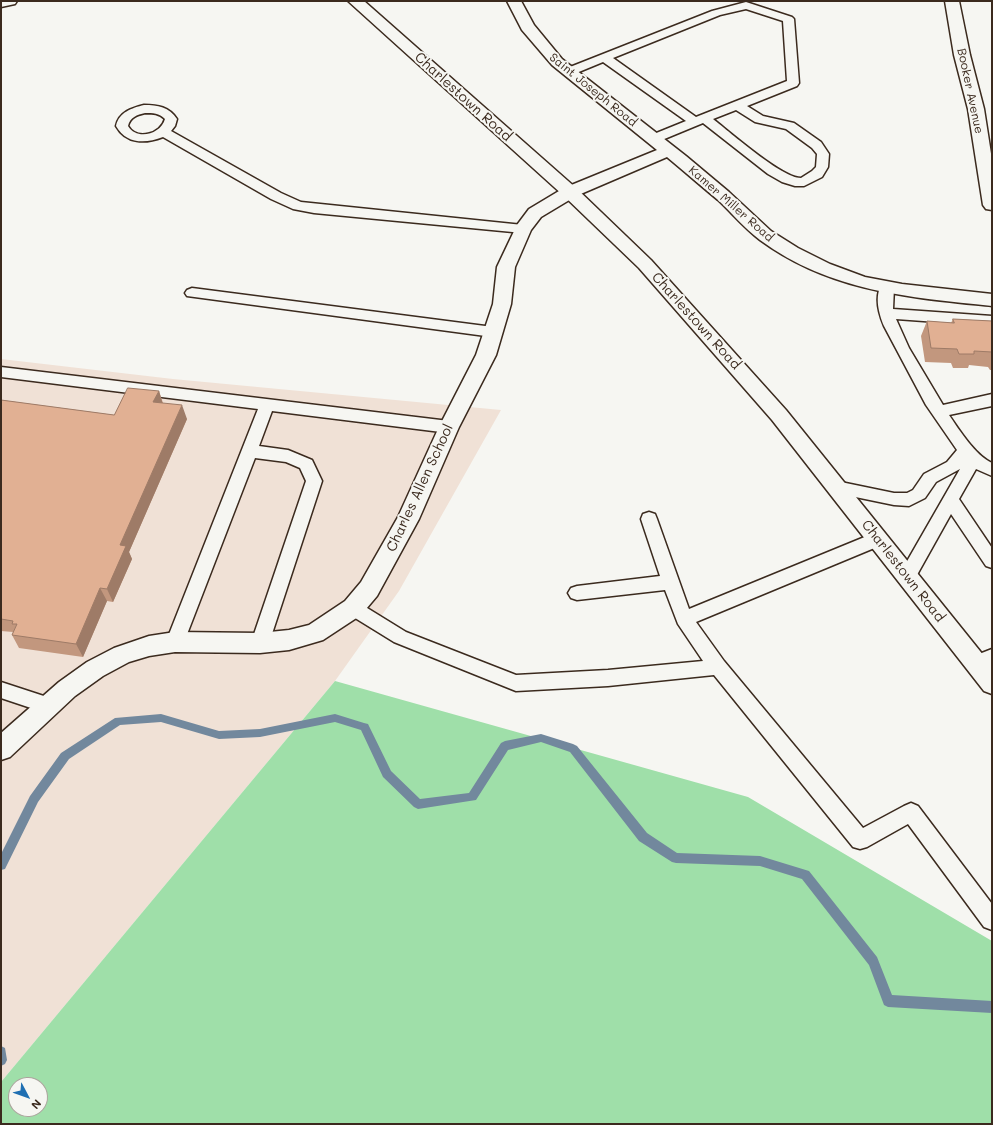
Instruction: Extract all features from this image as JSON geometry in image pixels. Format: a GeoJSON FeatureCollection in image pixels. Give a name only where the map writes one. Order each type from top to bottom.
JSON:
{"type":"FeatureCollection","features":[{"type":"Feature","properties":{"kind":"main road"},"geometry":{"type":"LineString","coordinates":[[1,3],[10,1]]}},
{"type":"Feature","properties":{"kind":"main road","name":"Charlestown Road"},"geometry":{"type":"LineString","coordinates":[[355,1],[570,192],[645,264],[779,415],[907,577],[984,660],[992,684]]}},
{"type":"Feature","properties":{"kind":"main road","name":"Saint Joseph Road"},"geometry":{"type":"LineString","coordinates":[[514,1],[527,27],[540,45],[569,72],[668,151]]}},
{"type":"Feature","properties":{"kind":"main road","name":"Booker Avenue"},"geometry":{"type":"LineString","coordinates":[[952,1],[962,55],[968,73],[976,109],[992,205]]}},
{"type":"Feature","properties":{"kind":"main road"},"geometry":{"type":"LineString","coordinates":[[570,192],[668,151]]}},
{"type":"Feature","properties":{"kind":"main road","name":"Kamer Miller Road"},"geometry":{"type":"LineString","coordinates":[[668,151],[723,196],[764,235],[792,252],[824,268],[862,282],[887,287],[945,296],[992,300]]}},
{"type":"Feature","properties":{"kind":"main road","name":"Charles Allen School"},"geometry":{"type":"LineString","coordinates":[[1,749],[78,681],[122,655],[149,646],[176,642],[260,643],[289,640],[315,633],[353,608],[369,589],[408,519],[449,426],[486,355],[502,304],[506,267],[524,229],[535,213],[570,192]]}},
{"type":"Feature","properties":{"kind":"lane"},"geometry":{"type":"LineString","coordinates":[[712,1],[716,13]]}},
{"type":"Feature","properties":{"kind":"lane"},"geometry":{"type":"LineString","coordinates":[[569,72],[716,13],[746,5],[788,19],[793,83],[653,138]]}},
{"type":"Feature","properties":{"kind":"lane"},"geometry":{"type":"LineString","coordinates":[[605,58],[787,179],[795,182],[804,182],[817,174],[822,167],[823,154],[817,144],[790,126],[759,119],[736,105]]}},
{"type":"Feature","properties":{"kind":"lane"},"geometry":{"type":"LineString","coordinates":[[163,132],[276,196],[298,206],[314,209],[524,229]]}},
{"type":"Feature","properties":{"kind":"lane"},"geometry":{"type":"LineString","coordinates":[[887,287],[886,313],[915,375],[939,412],[971,453],[985,468],[992,470]]}},
{"type":"Feature","properties":{"kind":"lane"},"geometry":{"type":"LineString","coordinates":[[192,293],[493,332]]}},
{"type":"Feature","properties":{"kind":"lane"},"geometry":{"type":"LineString","coordinates":[[886,313],[992,321]]}},
{"type":"Feature","properties":{"kind":"lane"},"geometry":{"type":"LineString","coordinates":[[1,372],[449,426]]}},
{"type":"Feature","properties":{"kind":"lane"},"geometry":{"type":"LineString","coordinates":[[939,412],[992,400]]}},
{"type":"Feature","properties":{"kind":"lane"},"geometry":{"type":"LineString","coordinates":[[176,642],[266,405]]}},
{"type":"Feature","properties":{"kind":"lane"},"geometry":{"type":"LineString","coordinates":[[249,451],[288,456],[306,464],[314,481],[260,643]]}},
{"type":"Feature","properties":{"kind":"lane"},"geometry":{"type":"LineString","coordinates":[[836,487],[894,499],[908,500],[919,494],[930,478],[953,466],[971,453]]}},
{"type":"Feature","properties":{"kind":"lane"},"geometry":{"type":"LineString","coordinates":[[907,577],[951,500],[971,453]]}},
{"type":"Feature","properties":{"kind":"lane"},"geometry":{"type":"LineString","coordinates":[[951,500],[974,537],[992,561]]}},
{"type":"Feature","properties":{"kind":"lane"},"geometry":{"type":"LineString","coordinates":[[649,519],[684,619],[718,667],[860,840],[911,812],[991,920]]}},
{"type":"Feature","properties":{"kind":"lane"},"geometry":{"type":"LineString","coordinates":[[684,619],[878,539]]}},
{"type":"Feature","properties":{"kind":"lane"},"geometry":{"type":"LineString","coordinates":[[577,593],[671,582]]}},
{"type":"Feature","properties":{"kind":"lane"},"geometry":{"type":"LineString","coordinates":[[353,608],[400,637],[516,683],[608,678],[718,667]]}},
{"type":"Feature","properties":{"kind":"lane"},"geometry":{"type":"LineString","coordinates":[[1,690],[49,706]]}},
{"type":"Feature","properties":{"kind":"shaded area"},"geometry":{"type":"Polygon","coordinates":[[[1,359],[173,379],[501,410],[399,591],[335,681],[1,1082],[1,359]]]}},
{"type":"Feature","properties":{"kind":"green space"},"geometry":{"type":"Polygon","coordinates":[[[335,681],[748,797],[992,941],[992,1123],[1,1124],[1,1082],[335,681]]]}},
{"type":"Feature","properties":{"kind":"building"},"geometry":{"type":"Polygon","coordinates":[[[953,319],[992,321],[992,352],[974,351],[974,354],[959,354],[957,349],[931,348],[927,321],[954,323],[953,319]]]}},
{"type":"Feature","properties":{"kind":"building"},"geometry":{"type":"Polygon","coordinates":[[[128,388],[159,391],[153,402],[182,405],[120,545],[126,546],[107,589],[100,588],[76,644],[12,635],[17,624],[12,624],[13,621],[1,619],[1,400],[114,415],[128,388]]]}},
{"type":"Feature","properties":{"kind":"waterway"},"geometry":{"type":"LineString","coordinates":[[1,865],[34,799],[65,756],[118,721],[161,718],[219,735],[260,733],[335,718],[364,727],[387,774],[418,804],[472,797],[505,746],[541,738],[573,749],[643,837],[676,858],[760,861],[805,875],[873,961],[888,1001],[992,1007]]}},
{"type":"Feature","properties":{"kind":"waterway"},"geometry":{"type":"LineString","coordinates":[[1,1052],[1,1060]]}}]}
